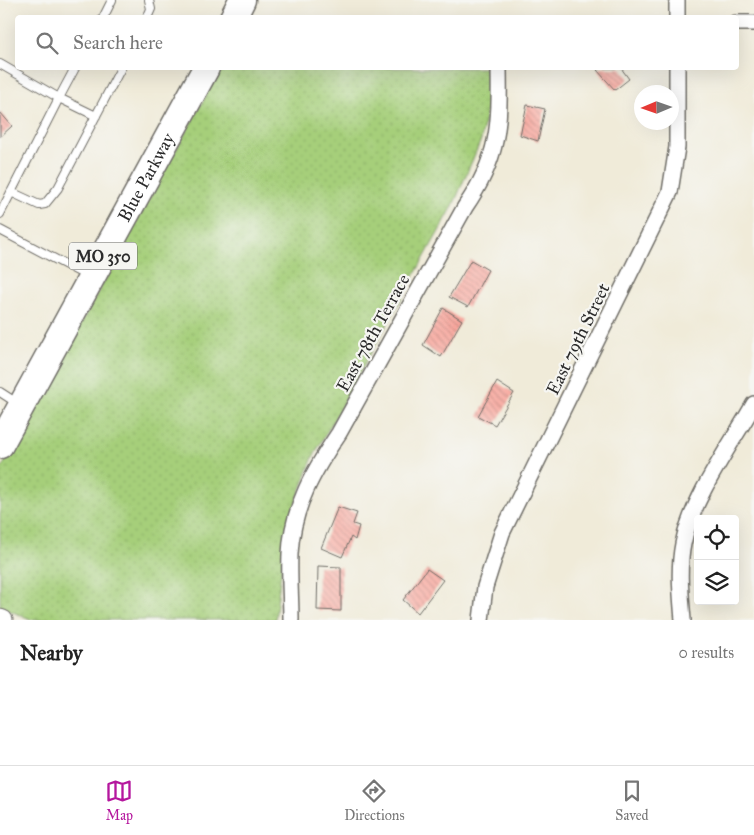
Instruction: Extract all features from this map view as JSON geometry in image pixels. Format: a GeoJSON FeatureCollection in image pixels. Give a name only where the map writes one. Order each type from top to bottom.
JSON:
{"type":"FeatureCollection","features":[{"type":"Feature","properties":{"kind":"highway","name":"Blue Parkway"},"geometry":{"type":"LineString","coordinates":[[0,445],[11,399],[90,278],[205,70]]}},
{"type":"Feature","properties":{"kind":"street"},"geometry":{"type":"LineString","coordinates":[[677,0],[677,15]]}},
{"type":"Feature","properties":{"kind":"street"},"geometry":{"type":"LineString","coordinates":[[739,24],[754,24]]}},
{"type":"Feature","properties":{"kind":"street","name":"East 78th Terrace"},"geometry":{"type":"LineString","coordinates":[[291,620],[290,553],[295,522],[304,493],[318,465],[339,433],[482,180],[492,158],[500,118],[498,70]]}},
{"type":"Feature","properties":{"kind":"street","name":"East 79th Street"},"geometry":{"type":"LineString","coordinates":[[481,620],[485,586],[502,533],[662,213],[670,192],[678,147],[677,70]]}},
{"type":"Feature","properties":{"kind":"street"},"geometry":{"type":"LineString","coordinates":[[683,620],[680,572],[683,544],[690,522],[699,501],[754,404]]}},
{"type":"Feature","properties":{"kind":"lane"},"geometry":{"type":"LineString","coordinates":[[104,15],[112,0]]}},
{"type":"Feature","properties":{"kind":"lane"},"geometry":{"type":"LineString","coordinates":[[148,15],[151,9],[149,0]]}},
{"type":"Feature","properties":{"kind":"lane"},"geometry":{"type":"LineString","coordinates":[[0,64],[59,98],[96,116]]}},
{"type":"Feature","properties":{"kind":"lane"},"geometry":{"type":"LineString","coordinates":[[0,214],[74,70]]}},
{"type":"Feature","properties":{"kind":"lane"},"geometry":{"type":"LineString","coordinates":[[10,192],[39,205],[45,204],[58,188],[120,70]]}},
{"type":"Feature","properties":{"kind":"lane"},"geometry":{"type":"LineString","coordinates":[[0,230],[90,278]]}},
{"type":"Feature","properties":{"kind":"green space"},"geometry":{"type":"Polygon","coordinates":[[[220,70],[488,70],[488,103],[481,140],[452,208],[313,457],[287,526],[275,620],[33,620],[0,607],[0,471],[220,70]]]}},
{"type":"Feature","properties":{"kind":"building"},"geometry":{"type":"Polygon","coordinates":[[[597,70],[622,70],[629,79],[615,90],[597,70]]]}},
{"type":"Feature","properties":{"kind":"building"},"geometry":{"type":"Polygon","coordinates":[[[527,105],[545,109],[538,141],[520,135],[527,105]]]}},
{"type":"Feature","properties":{"kind":"building"},"geometry":{"type":"Polygon","coordinates":[[[0,112],[12,126],[0,137],[0,112]]]}},
{"type":"Feature","properties":{"kind":"building"},"geometry":{"type":"Polygon","coordinates":[[[471,260],[488,270],[468,307],[449,297],[471,260]]]}},
{"type":"Feature","properties":{"kind":"building"},"geometry":{"type":"Polygon","coordinates":[[[443,308],[462,320],[441,357],[423,345],[443,308]]]}},
{"type":"Feature","properties":{"kind":"building"},"geometry":{"type":"Polygon","coordinates":[[[497,382],[514,393],[495,425],[478,416],[497,382]]]}},
{"type":"Feature","properties":{"kind":"building"},"geometry":{"type":"Polygon","coordinates":[[[338,507],[357,513],[353,524],[359,526],[355,540],[351,537],[342,557],[321,548],[338,507]]]}},
{"type":"Feature","properties":{"kind":"building"},"geometry":{"type":"Polygon","coordinates":[[[318,566],[341,567],[341,611],[317,610],[318,566]]]}},
{"type":"Feature","properties":{"kind":"building"},"geometry":{"type":"Polygon","coordinates":[[[427,569],[443,580],[418,613],[403,600],[427,569]]]}}]}
